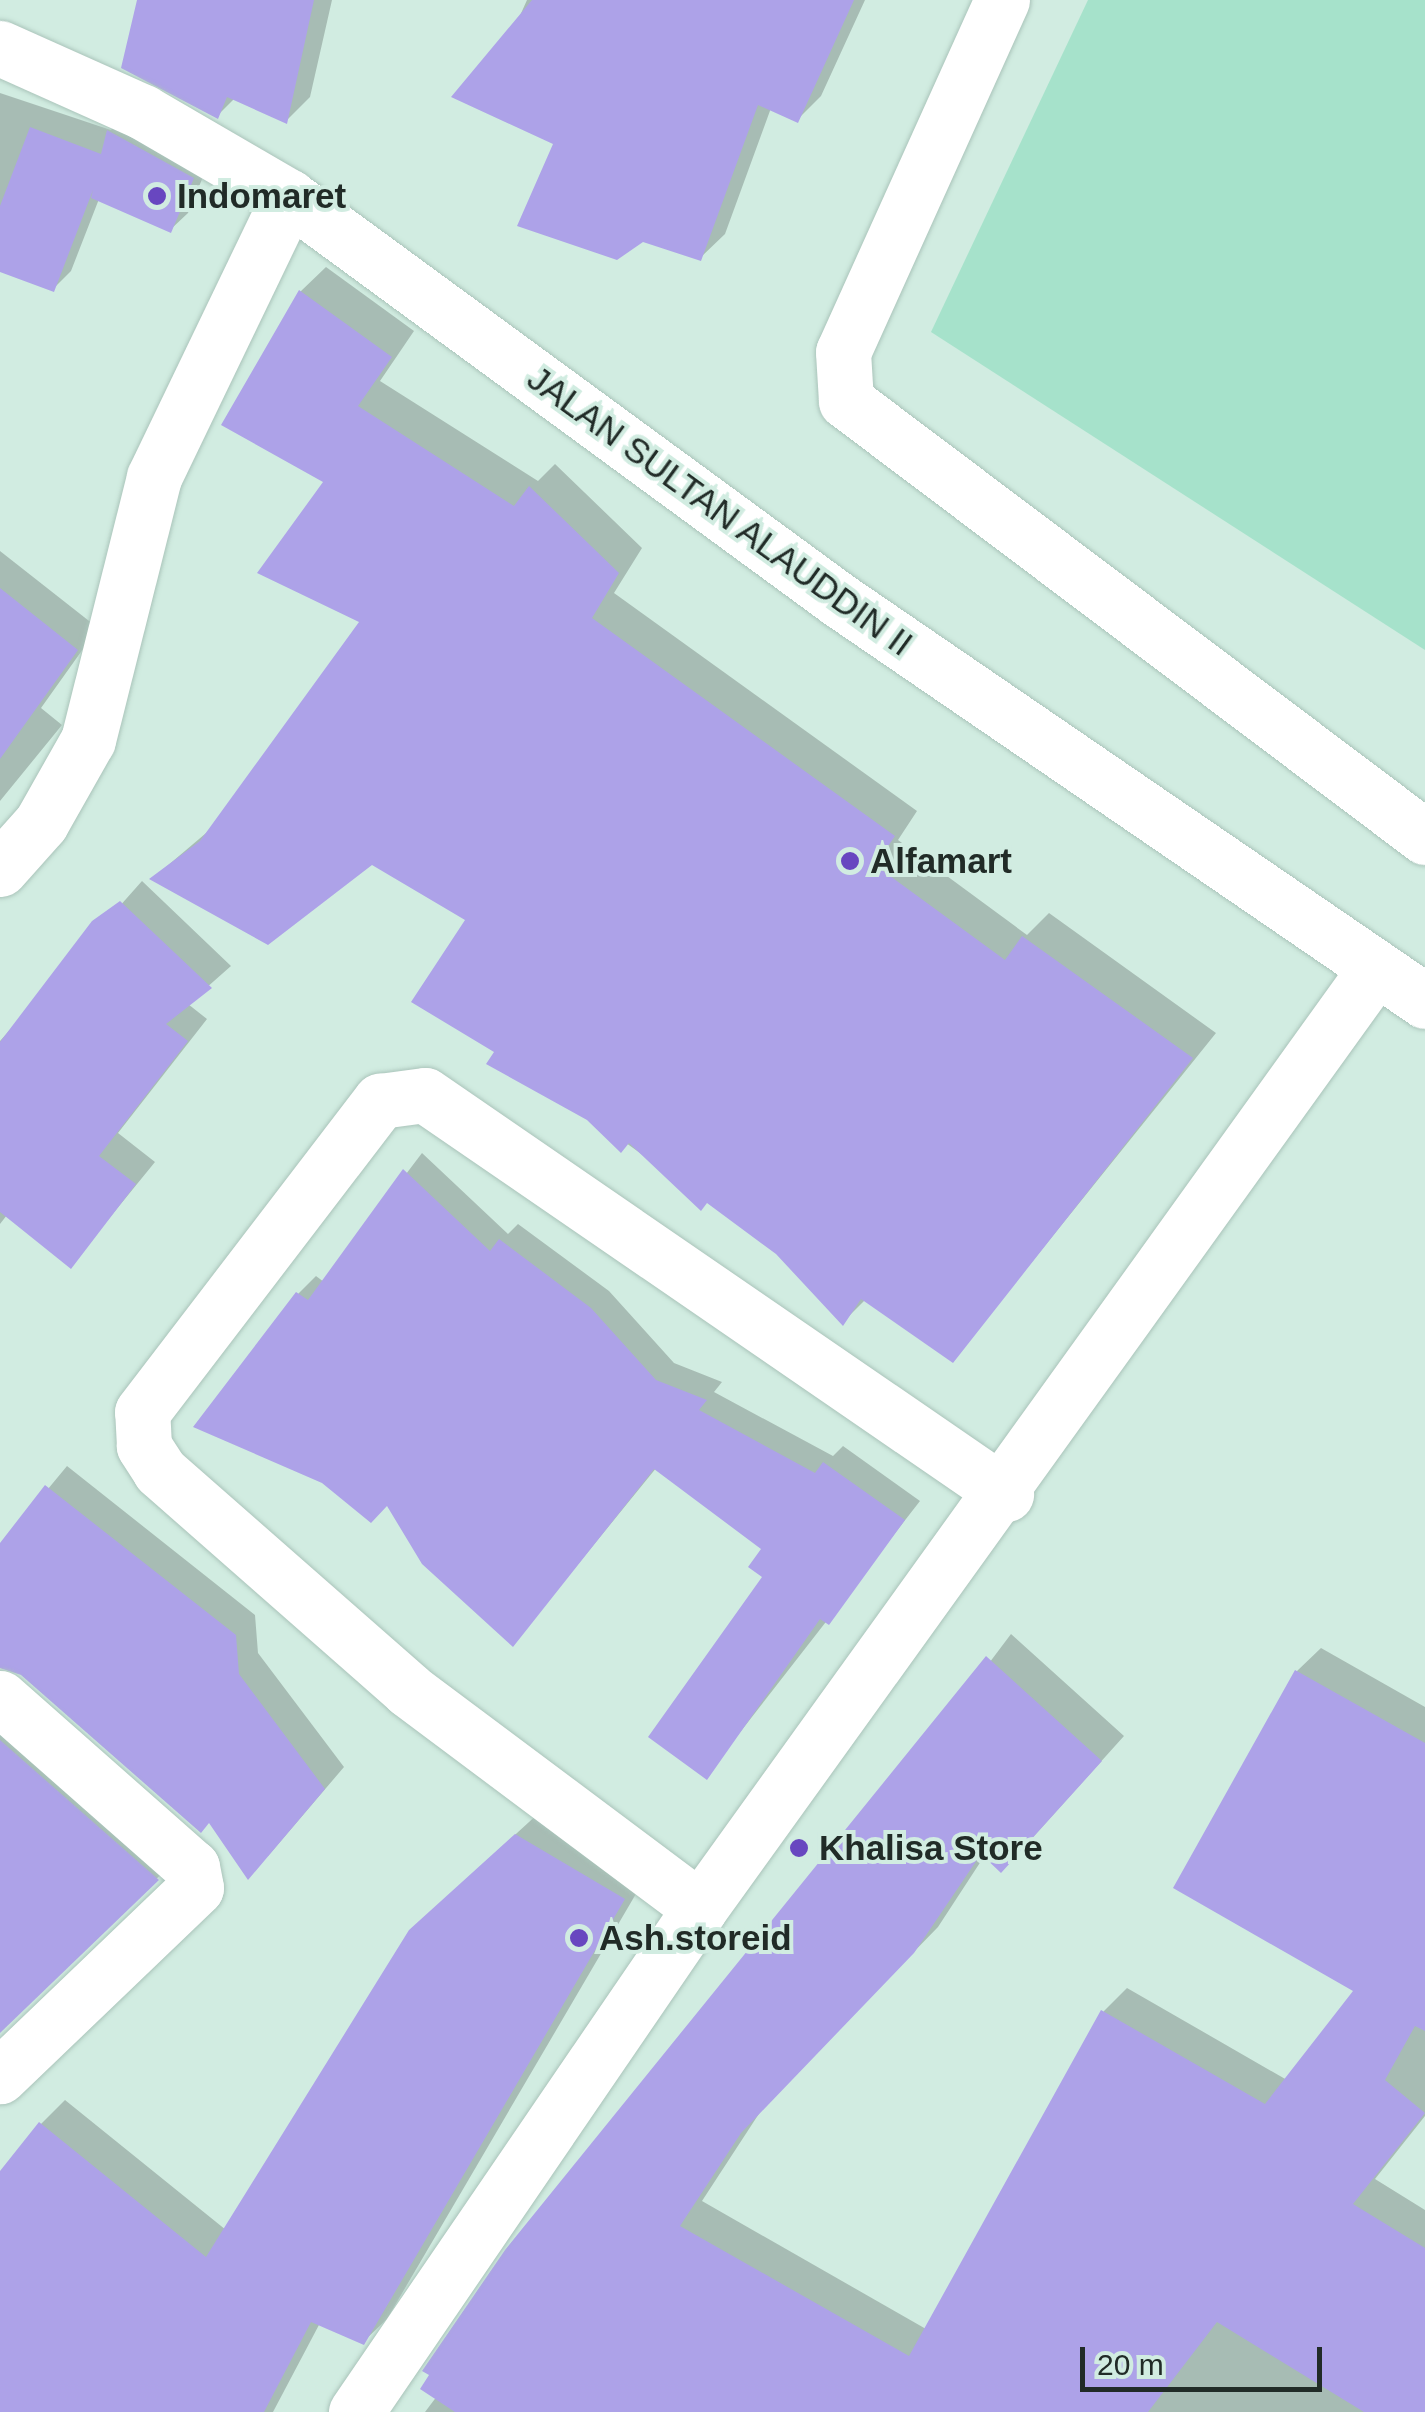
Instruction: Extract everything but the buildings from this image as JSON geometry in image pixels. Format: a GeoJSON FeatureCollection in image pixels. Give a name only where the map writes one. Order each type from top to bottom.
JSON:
{"type":"FeatureCollection","features":[{"type":"Feature","properties":{"kind":"street"},"geometry":{"type":"LineString","coordinates":[[1002,0],[843,352],[846,400],[1425,837]]}},
{"type":"Feature","properties":{"kind":"street","name":"JALAN SULTAN ALAUDDIN II"},"geometry":{"type":"LineString","coordinates":[[0,48],[143,112],[289,197],[839,600],[1425,1001]]}},
{"type":"Feature","properties":{"kind":"street"},"geometry":{"type":"LineString","coordinates":[[0,868],[41,823],[88,740],[154,477],[289,197]]}},
{"type":"Feature","properties":{"kind":"street"},"geometry":{"type":"LineString","coordinates":[[356,2412],[700,1908],[1006,1494],[1376,968]]}},
{"type":"Feature","properties":{"kind":"street"},"geometry":{"type":"LineString","coordinates":[[700,1908],[409,1690],[175,1484],[144,1446],[142,1412],[380,1101],[425,1094],[1006,1494]]}},
{"type":"Feature","properties":{"kind":"street"},"geometry":{"type":"LineString","coordinates":[[0,1698],[192,1867],[196,1888],[0,2076]]}},
{"type":"Feature","properties":{"kind":"green space"},"geometry":{"type":"Polygon","coordinates":[[[1088,0],[1425,0],[1425,650],[931,332],[1088,0]]]}},
{"type":"Feature","properties":{"kind":"place","name":"Indomaret"},"geometry":{"type":"Point","coordinates":[157,196]}},
{"type":"Feature","properties":{"kind":"place","name":"Alfamart"},"geometry":{"type":"Point","coordinates":[850,861]}},
{"type":"Feature","properties":{"kind":"place","name":"Khalisa Store"},"geometry":{"type":"Point","coordinates":[799,1848]}},
{"type":"Feature","properties":{"kind":"place","name":"Ash.storeid"},"geometry":{"type":"Point","coordinates":[579,1938]}}]}
